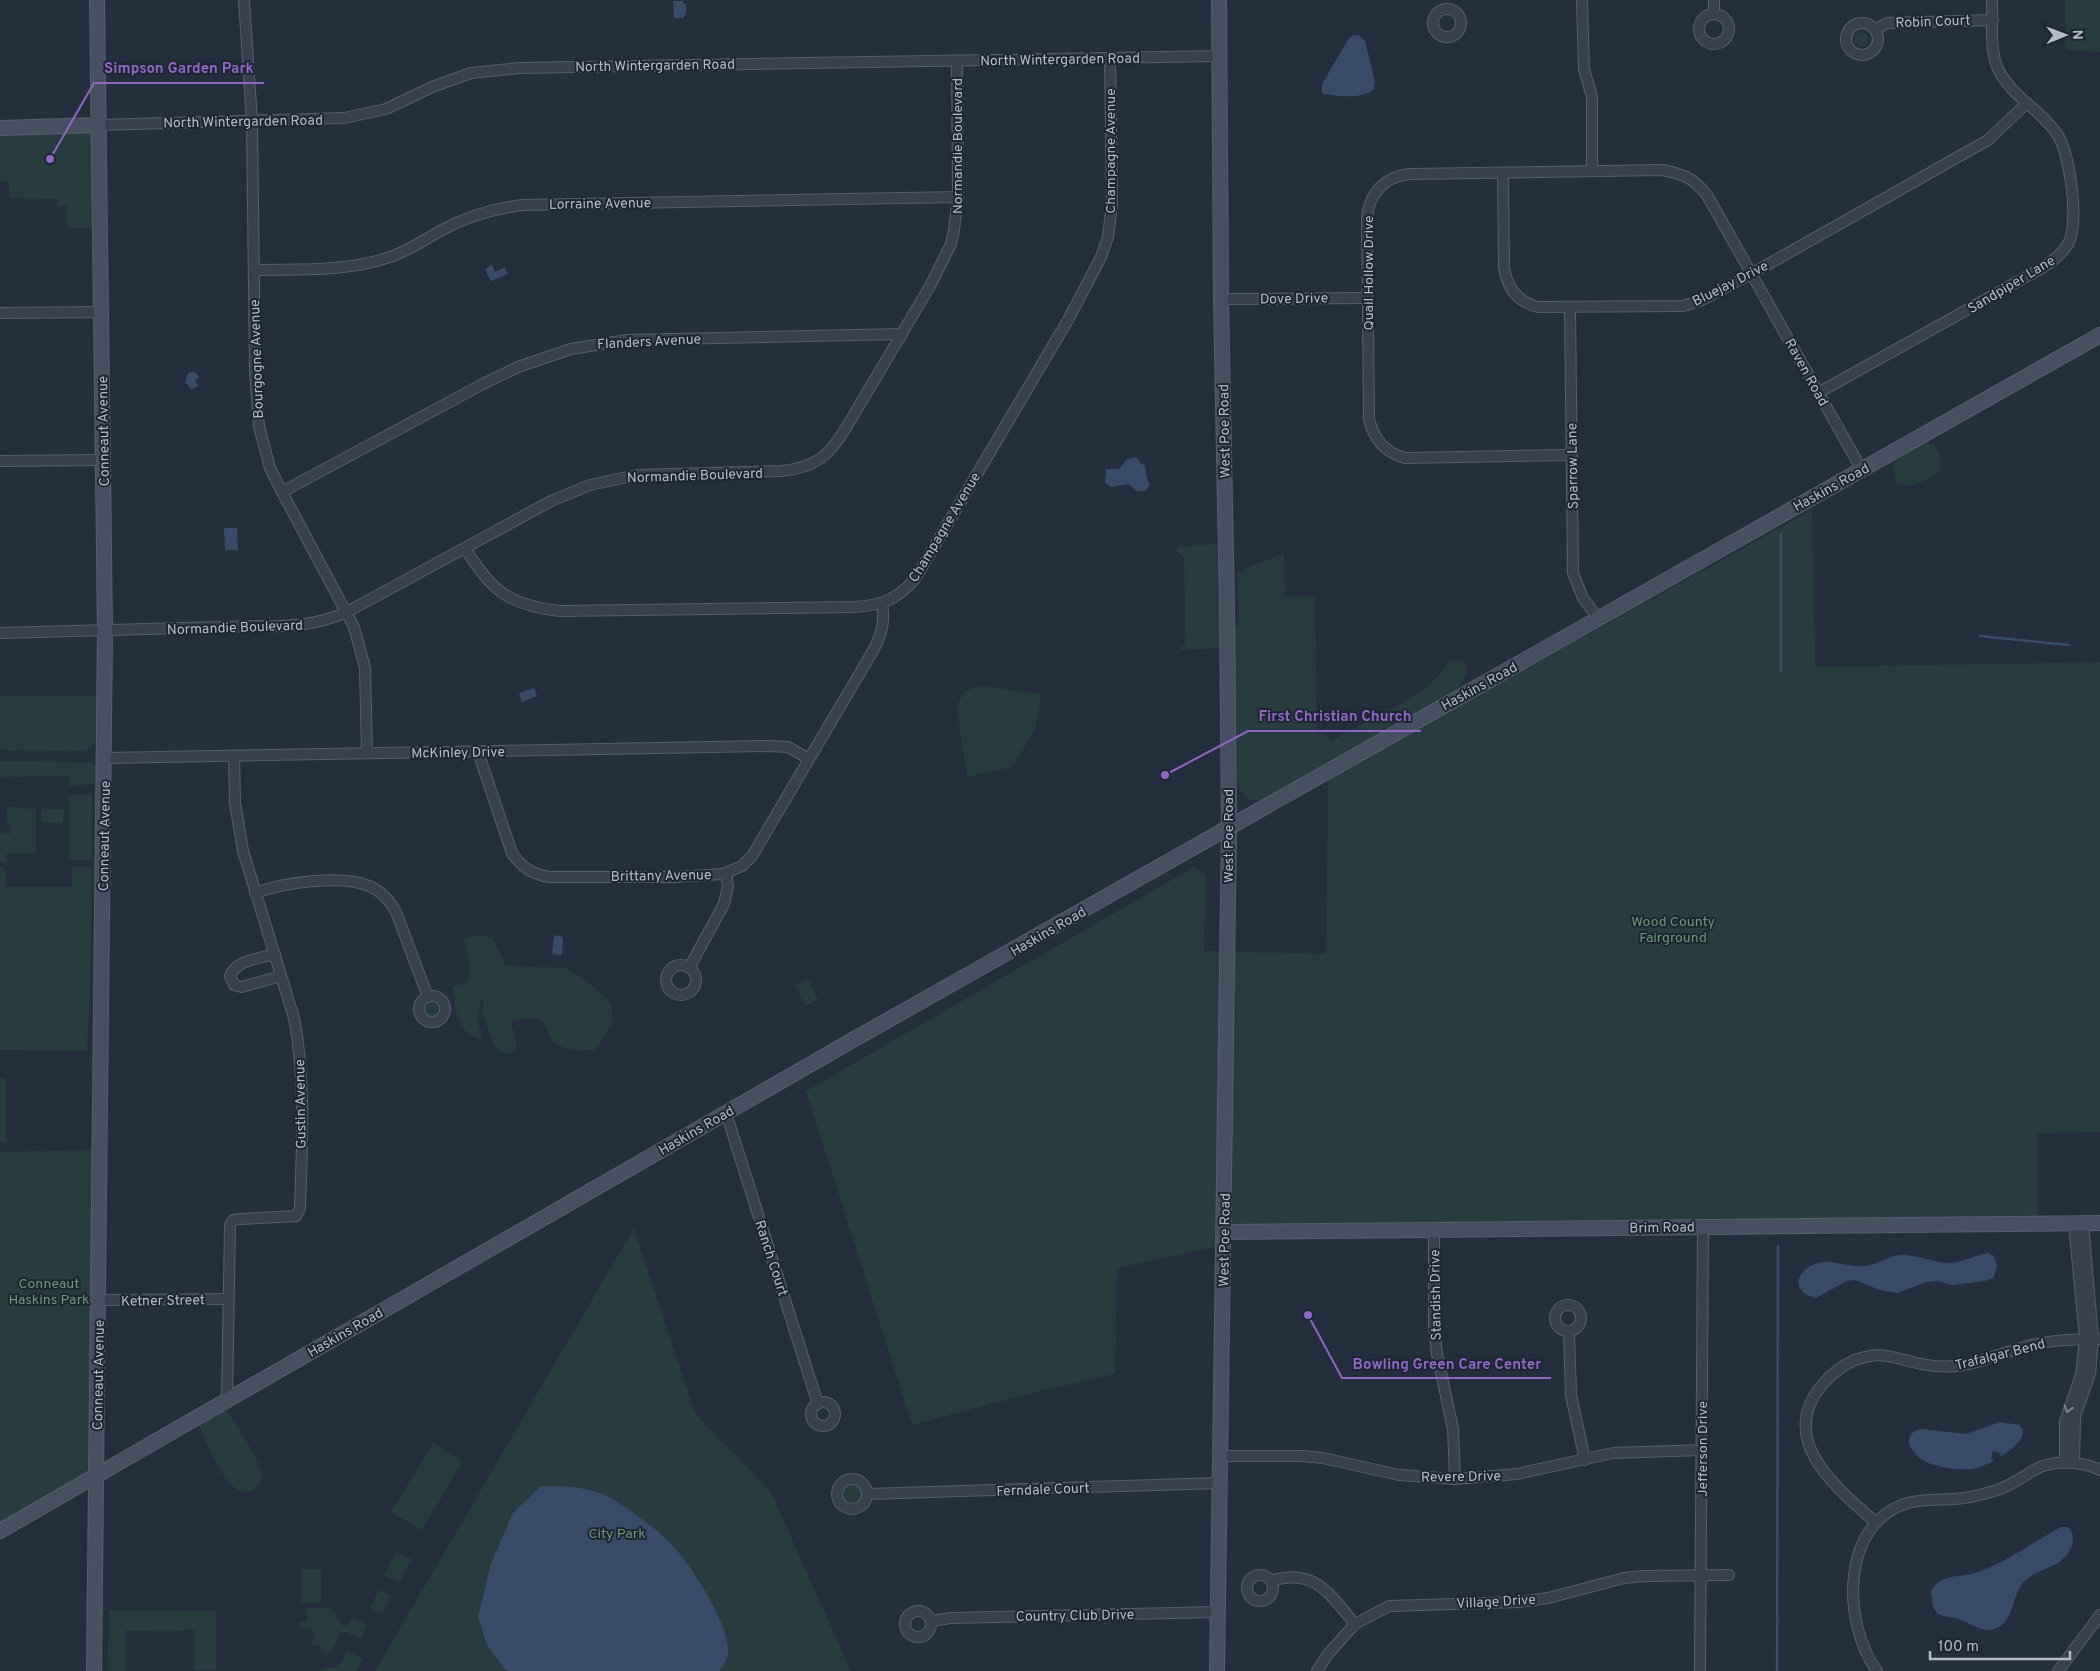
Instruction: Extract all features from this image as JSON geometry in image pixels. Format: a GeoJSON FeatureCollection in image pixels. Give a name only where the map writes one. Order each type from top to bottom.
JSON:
{"type":"FeatureCollection","features":[{"type":"Feature","properties":{"kind":"street","name":"Conneaut Avenue"},"geometry":{"type":"LineString","coordinates":[[94,1671],[105,630],[97,0]]}},
{"type":"Feature","properties":{"kind":"street","name":"Bourgogne Avenue"},"geometry":{"type":"LineString","coordinates":[[244,0],[252,121],[258,426],[264,449],[282,492],[347,612],[360,648],[365,668],[368,754]]}},
{"type":"Feature","properties":{"kind":"street","name":"West Poe Road"},"geometry":{"type":"LineString","coordinates":[[1217,1671],[1225,1232],[1229,826],[1221,299],[1219,0]]}},
{"type":"Feature","properties":{"kind":"street"},"geometry":{"type":"LineString","coordinates":[[1582,0],[1584,69],[1592,97],[1592,171]]}},
{"type":"Feature","properties":{"kind":"street"},"geometry":{"type":"LineString","coordinates":[[1714,0],[1714,14]]}},
{"type":"Feature","properties":{"kind":"street","name":"Sandpiper Lane"},"geometry":{"type":"LineString","coordinates":[[1818,393],[2042,268],[2064,251],[2070,241],[2073,226],[2069,165],[2064,147],[2056,133],[2008,84],[1998,69],[1993,49],[1992,0]]}},
{"type":"Feature","properties":{"kind":"street","name":"Robin Court"},"geometry":{"type":"LineString","coordinates":[[1874,30],[1887,23],[1992,20]]}},
{"type":"Feature","properties":{"kind":"street","name":"North Wintergarden Road"},"geometry":{"type":"LineString","coordinates":[[98,124],[328,119],[365,115],[386,109],[452,79],[491,70],[544,67],[1220,56]]}},
{"type":"Feature","properties":{"kind":"street","name":"Champagne Avenue"},"geometry":{"type":"LineString","coordinates":[[464,548],[480,573],[501,592],[512,600],[539,609],[581,612],[855,607],[882,604],[894,598],[915,579],[1068,320],[1101,257],[1108,238],[1112,203],[1110,58]]}},
{"type":"Feature","properties":{"kind":"street","name":"Normandie Boulevard"},"geometry":{"type":"LineString","coordinates":[[0,632],[258,626],[292,627],[316,624],[347,612],[570,492],[617,478],[665,474],[781,471],[809,466],[827,454],[836,444],[902,334],[951,244],[958,197],[957,60]]}},
{"type":"Feature","properties":{"kind":"street","name":"Bluejay Drive"},"geometry":{"type":"LineString","coordinates":[[1503,173],[1504,267],[1510,287],[1519,298],[1531,306],[1683,306],[1702,300],[1752,274],[1988,140],[2027,103]]}},
{"type":"Feature","properties":{"kind":"street"},"geometry":{"type":"LineString","coordinates":[[0,128],[98,124]]}},
{"type":"Feature","properties":{"kind":"street","name":"Quail Hollow Drive"},"geometry":{"type":"LineString","coordinates":[[1572,456],[1405,458],[1384,448],[1375,437],[1369,419],[1367,217],[1373,196],[1382,185],[1401,175],[1662,170],[1680,174],[1696,181],[1708,195],[1752,274]]}},
{"type":"Feature","properties":{"kind":"street","name":"Lorraine Avenue"},"geometry":{"type":"LineString","coordinates":[[254,270],[322,269],[369,263],[408,249],[464,219],[485,212],[522,204],[958,197]]}},
{"type":"Feature","properties":{"kind":"street","name":"Raven Road"},"geometry":{"type":"LineString","coordinates":[[1752,274],[1862,470]]}},
{"type":"Feature","properties":{"kind":"street","name":"Dove Drive"},"geometry":{"type":"LineString","coordinates":[[1221,299],[1368,298]]}},
{"type":"Feature","properties":{"kind":"street","name":"Sparrow Lane"},"geometry":{"type":"LineString","coordinates":[[1570,307],[1573,573],[1583,598],[1598,618]]}},
{"type":"Feature","properties":{"kind":"street"},"geometry":{"type":"LineString","coordinates":[[0,313],[101,312]]}},
{"type":"Feature","properties":{"kind":"street","name":"Flanders Avenue"},"geometry":{"type":"LineString","coordinates":[[282,492],[481,385],[518,367],[571,349],[627,340],[902,334]]}},
{"type":"Feature","properties":{"kind":"street","name":"Haskins Road"},"geometry":{"type":"LineString","coordinates":[[0,1531],[1229,826],[2100,335]]}},
{"type":"Feature","properties":{"kind":"street"},"geometry":{"type":"LineString","coordinates":[[0,462],[103,460]]}},
{"type":"Feature","properties":{"kind":"street","name":"Brittany Avenue"},"geometry":{"type":"LineString","coordinates":[[478,752],[512,853],[522,866],[534,873],[549,877],[674,877],[726,873],[742,866],[752,856],[809,759],[880,636],[884,622],[882,604]]}},
{"type":"Feature","properties":{"kind":"street","name":"McKinley Drive"},"geometry":{"type":"LineString","coordinates":[[104,758],[768,746],[788,747],[809,759]]}},
{"type":"Feature","properties":{"kind":"street","name":"Gustin Avenue"},"geometry":{"type":"LineString","coordinates":[[227,1400],[229,1235],[233,1220],[296,1216],[300,1208],[301,1066],[294,1018],[243,851],[238,824],[234,756]]}},
{"type":"Feature","properties":{"kind":"street"},"geometry":{"type":"LineString","coordinates":[[689,968],[724,904],[728,886],[726,873]]}},
{"type":"Feature","properties":{"kind":"street"},"geometry":{"type":"LineString","coordinates":[[255,892],[286,883],[311,882],[356,882],[377,890],[388,900],[396,912],[428,997]]}},
{"type":"Feature","properties":{"kind":"street"},"geometry":{"type":"LineString","coordinates":[[275,954],[240,964],[233,968],[230,976],[234,985],[242,987],[281,976]]}},
{"type":"Feature","properties":{"kind":"street","name":"Ranch Court"},"geometry":{"type":"LineString","coordinates":[[726,1113],[818,1404]]}},
{"type":"Feature","properties":{"kind":"street","name":"Brim Road"},"geometry":{"type":"LineString","coordinates":[[1225,1232],[2100,1223]]}},
{"type":"Feature","properties":{"kind":"street"},"geometry":{"type":"LineString","coordinates":[[2069,1463],[2075,1416],[2090,1374],[2093,1339],[2079,1224]]}},
{"type":"Feature","properties":{"kind":"street","name":"Jefferson Drive"},"geometry":{"type":"LineString","coordinates":[[1700,1671],[1703,1227]]}},
{"type":"Feature","properties":{"kind":"street","name":"Standish Drive"},"geometry":{"type":"LineString","coordinates":[[1434,1230],[1434,1326],[1437,1354],[1453,1429],[1455,1479]]}},
{"type":"Feature","properties":{"kind":"street","name":"Ketner Street"},"geometry":{"type":"LineString","coordinates":[[99,1300],[228,1299]]}},
{"type":"Feature","properties":{"kind":"street"},"geometry":{"type":"LineString","coordinates":[[1568,1331],[1571,1395],[1585,1460]]}},
{"type":"Feature","properties":{"kind":"street","name":"Trafalgar Bend"},"geometry":{"type":"LineString","coordinates":[[1875,1522],[1830,1480],[1817,1463],[1811,1450],[1807,1429],[1810,1408],[1819,1389],[1836,1370],[1854,1360],[1875,1356],[1935,1366],[1964,1365],[2037,1343],[2093,1339]]}},
{"type":"Feature","properties":{"kind":"street","name":"Revere Drive"},"geometry":{"type":"LineString","coordinates":[[1220,1456],[1302,1456],[1323,1458],[1399,1475],[1455,1479],[1517,1474],[1634,1451],[1702,1450]]}},
{"type":"Feature","properties":{"kind":"street"},"geometry":{"type":"LineString","coordinates":[[1877,1671],[1865,1651],[1860,1638],[1856,1624],[1853,1596],[1858,1556],[1866,1534],[1875,1522],[1907,1503],[1926,1499],[1972,1498],[1998,1490],[2049,1464],[2069,1463],[2100,1470]]}},
{"type":"Feature","properties":{"kind":"street","name":"Ferndale Court"},"geometry":{"type":"LineString","coordinates":[[867,1494],[1220,1483]]}},
{"type":"Feature","properties":{"kind":"street","name":"Village Drive"},"geometry":{"type":"LineString","coordinates":[[1317,1671],[1338,1642],[1355,1624],[1383,1608],[1400,1604],[1519,1602],[1548,1598],[1624,1578],[1729,1575]]}},
{"type":"Feature","properties":{"kind":"street"},"geometry":{"type":"LineString","coordinates":[[1271,1581],[1279,1578],[1303,1578],[1318,1584],[1327,1591],[1355,1624]]}},
{"type":"Feature","properties":{"kind":"street","name":"Country Club Drive"},"geometry":{"type":"LineString","coordinates":[[932,1621],[950,1618],[1218,1612]]}},
{"type":"Feature","properties":{"kind":"street"},"geometry":{"type":"LineString","coordinates":[[2058,1671],[2100,1615]]}},
{"type":"Feature","properties":{"kind":"green space"},"geometry":{"type":"Polygon","coordinates":[[[2065,0],[2100,0],[2100,52],[2066,50],[2065,0]]]}},
{"type":"Feature","properties":{"kind":"green space"},"geometry":{"type":"Polygon","coordinates":[[[1858,32],[1864,32],[1868,39],[1864,46],[1858,46],[1854,42],[1854,36],[1858,32]]]}},
{"type":"Feature","properties":{"kind":"green space"},"geometry":{"type":"Polygon","coordinates":[[[98,125],[100,228],[67,228],[67,206],[58,206],[58,199],[9,198],[9,181],[0,181],[0,128],[98,125]]]}},
{"type":"Feature","properties":{"kind":"green space"},"geometry":{"type":"Polygon","coordinates":[[[1922,442],[1935,447],[1941,459],[1941,469],[1920,482],[1907,485],[1896,484],[1892,467],[1897,458],[1922,442]]]}},
{"type":"Feature","properties":{"kind":"green space","name":"Wood County Fairground"},"geometry":{"type":"Polygon","coordinates":[[[1812,510],[1815,667],[2100,662],[2100,1132],[2037,1133],[2037,1224],[1225,1232],[1215,1247],[1117,1268],[1115,1374],[1040,1391],[912,1425],[806,1091],[1194,867],[1206,875],[1204,951],[1326,954],[1328,779],[1812,510]]]}},
{"type":"Feature","properties":{"kind":"green space"},"geometry":{"type":"Polygon","coordinates":[[[1217,544],[1220,648],[1180,650],[1180,646],[1186,647],[1184,558],[1177,552],[1178,547],[1217,544]]]}},
{"type":"Feature","properties":{"kind":"green space"},"geometry":{"type":"Polygon","coordinates":[[[1284,554],[1285,597],[1315,596],[1317,734],[1325,734],[1331,741],[1395,707],[1431,683],[1451,660],[1462,660],[1467,666],[1466,676],[1458,688],[1264,800],[1252,800],[1245,797],[1237,780],[1233,636],[1239,619],[1238,574],[1248,567],[1284,554]]]}},
{"type":"Feature","properties":{"kind":"green space"},"geometry":{"type":"Polygon","coordinates":[[[982,686],[1041,694],[1035,730],[1012,767],[967,777],[957,708],[966,690],[982,686]]]}},
{"type":"Feature","properties":{"kind":"green space"},"geometry":{"type":"Polygon","coordinates":[[[0,696],[100,696],[101,720],[97,739],[86,751],[0,750],[0,696]]]}},
{"type":"Feature","properties":{"kind":"green space"},"geometry":{"type":"Polygon","coordinates":[[[0,761],[89,762],[98,768],[100,777],[95,784],[69,786],[69,776],[0,777],[0,761]]]}},
{"type":"Feature","properties":{"kind":"green space"},"geometry":{"type":"Polygon","coordinates":[[[69,795],[92,795],[92,860],[69,860],[69,795]]]}},
{"type":"Feature","properties":{"kind":"green space"},"geometry":{"type":"Polygon","coordinates":[[[7,807],[36,809],[36,854],[6,854],[6,862],[0,862],[0,834],[11,833],[11,823],[7,823],[7,807]]]}},
{"type":"Feature","properties":{"kind":"green space"},"geometry":{"type":"Polygon","coordinates":[[[42,809],[64,809],[63,823],[41,823],[42,809]]]}},
{"type":"Feature","properties":{"kind":"green space"},"geometry":{"type":"Polygon","coordinates":[[[0,866],[2,866],[3,870],[6,870],[6,887],[72,887],[72,866],[92,867],[87,1051],[0,1050],[0,866]]]}},
{"type":"Feature","properties":{"kind":"green space"},"geometry":{"type":"Polygon","coordinates":[[[477,935],[493,938],[506,966],[565,968],[592,985],[611,1003],[613,1023],[595,1050],[573,1050],[558,1045],[552,1040],[541,1021],[529,1018],[511,1022],[517,1044],[511,1055],[500,1052],[493,1043],[483,1015],[483,993],[477,1017],[482,1040],[473,1037],[467,1032],[459,1020],[453,986],[467,983],[470,969],[465,940],[477,935]]]}},
{"type":"Feature","properties":{"kind":"green space"},"geometry":{"type":"Polygon","coordinates":[[[808,979],[818,1000],[805,1006],[795,985],[808,979]]]}},
{"type":"Feature","properties":{"kind":"green space"},"geometry":{"type":"Polygon","coordinates":[[[429,1003],[435,1003],[439,1010],[435,1017],[429,1017],[425,1013],[425,1007],[429,1003]]]}},
{"type":"Feature","properties":{"kind":"green space"},"geometry":{"type":"Polygon","coordinates":[[[0,1078],[6,1078],[6,1142],[0,1142],[0,1078]]]}},
{"type":"Feature","properties":{"kind":"green space","name":"Conneaut Haskins Park"},"geometry":{"type":"Polygon","coordinates":[[[97,1150],[96,1475],[0,1531],[0,1152],[97,1150]]]}},
{"type":"Feature","properties":{"kind":"green space","name":"City Park"},"geometry":{"type":"Polygon","coordinates":[[[634,1228],[695,1414],[770,1490],[851,1671],[375,1671],[634,1228]]]}},
{"type":"Feature","properties":{"kind":"green space"},"geometry":{"type":"Polygon","coordinates":[[[221,1410],[229,1414],[259,1464],[261,1471],[260,1481],[256,1489],[252,1491],[243,1492],[232,1486],[217,1464],[201,1432],[199,1423],[221,1410]]]}},
{"type":"Feature","properties":{"kind":"green space"},"geometry":{"type":"Polygon","coordinates":[[[433,1443],[463,1461],[422,1530],[391,1512],[433,1443]]]}},
{"type":"Feature","properties":{"kind":"green space"},"geometry":{"type":"Polygon","coordinates":[[[848,1485],[856,1485],[861,1490],[859,1501],[848,1503],[843,1498],[843,1490],[848,1485]]]}},
{"type":"Feature","properties":{"kind":"green space"},"geometry":{"type":"Polygon","coordinates":[[[396,1552],[411,1559],[400,1583],[384,1576],[396,1552]]]}},
{"type":"Feature","properties":{"kind":"green space"},"geometry":{"type":"Polygon","coordinates":[[[301,1569],[321,1569],[321,1603],[301,1603],[301,1569]]]}},
{"type":"Feature","properties":{"kind":"green space"},"geometry":{"type":"Polygon","coordinates":[[[379,1590],[391,1596],[382,1615],[370,1608],[379,1590]]]}},
{"type":"Feature","properties":{"kind":"green space"},"geometry":{"type":"Polygon","coordinates":[[[307,1608],[331,1608],[343,1626],[349,1624],[352,1617],[367,1624],[361,1639],[345,1632],[339,1633],[333,1651],[326,1655],[322,1652],[319,1645],[311,1645],[311,1641],[316,1637],[314,1632],[299,1628],[299,1622],[305,1622],[307,1619],[307,1608]]]}},
{"type":"Feature","properties":{"kind":"green space"},"geometry":{"type":"Polygon","coordinates":[[[109,1610],[216,1611],[216,1670],[195,1670],[194,1630],[125,1631],[126,1671],[108,1671],[109,1610]]]}},
{"type":"Feature","properties":{"kind":"green space"},"geometry":{"type":"Polygon","coordinates":[[[347,1650],[363,1658],[356,1671],[321,1671],[321,1667],[332,1668],[338,1666],[347,1650]]]}},
{"type":"Feature","properties":{"kind":"water"},"geometry":{"type":"Polygon","coordinates":[[[673,1],[683,1],[686,4],[686,15],[684,15],[684,18],[674,18],[673,1]]]}},
{"type":"Feature","properties":{"kind":"water"},"geometry":{"type":"Polygon","coordinates":[[[1354,35],[1360,36],[1365,41],[1375,82],[1374,89],[1356,96],[1322,93],[1322,84],[1349,38],[1354,35]]]}},
{"type":"Feature","properties":{"kind":"water"},"geometry":{"type":"Polygon","coordinates":[[[492,265],[495,272],[505,267],[508,274],[491,281],[485,269],[492,265]]]}},
{"type":"Feature","properties":{"kind":"water"},"geometry":{"type":"Polygon","coordinates":[[[195,372],[199,377],[195,381],[199,386],[191,389],[185,382],[188,373],[195,372]]]}},
{"type":"Feature","properties":{"kind":"water"},"geometry":{"type":"Polygon","coordinates":[[[1136,457],[1141,464],[1145,465],[1150,485],[1146,491],[1136,491],[1129,484],[1111,487],[1105,482],[1106,469],[1119,469],[1126,460],[1136,457]]]}},
{"type":"Feature","properties":{"kind":"water"},"geometry":{"type":"Polygon","coordinates":[[[224,528],[237,528],[238,550],[225,550],[224,528]]]}},
{"type":"Feature","properties":{"kind":"water"},"geometry":{"type":"Polygon","coordinates":[[[534,688],[537,696],[522,702],[519,693],[534,688]]]}},
{"type":"Feature","properties":{"kind":"water"},"geometry":{"type":"Polygon","coordinates":[[[554,935],[563,937],[562,955],[552,954],[554,935]]]}},
{"type":"Feature","properties":{"kind":"water"},"geometry":{"type":"Polygon","coordinates":[[[1988,1253],[1994,1256],[1997,1267],[1993,1278],[1985,1281],[1952,1285],[1937,1281],[1927,1282],[1897,1293],[1880,1290],[1855,1280],[1847,1281],[1816,1298],[1803,1292],[1799,1284],[1800,1277],[1804,1271],[1812,1265],[1819,1263],[1827,1262],[1866,1266],[1901,1255],[1951,1263],[1988,1253]]]}},
{"type":"Feature","properties":{"kind":"water"},"geometry":{"type":"Polygon","coordinates":[[[2000,1422],[2019,1425],[2023,1430],[2021,1439],[2001,1457],[2000,1453],[1993,1451],[1991,1459],[1994,1461],[1983,1466],[1955,1469],[1931,1464],[1916,1455],[1910,1445],[1910,1436],[1920,1429],[1966,1434],[2000,1422]]]}},
{"type":"Feature","properties":{"kind":"water"},"geometry":{"type":"Polygon","coordinates":[[[541,1486],[577,1487],[603,1494],[655,1529],[675,1548],[696,1576],[716,1610],[723,1627],[728,1654],[725,1663],[719,1671],[509,1671],[505,1669],[487,1645],[478,1617],[491,1563],[513,1513],[541,1486]]]}},
{"type":"Feature","properties":{"kind":"water"},"geometry":{"type":"Polygon","coordinates":[[[2061,1527],[2068,1527],[2073,1535],[2072,1545],[2068,1553],[2062,1560],[2028,1578],[2022,1584],[2006,1621],[2002,1625],[1985,1630],[1959,1619],[1939,1614],[1933,1607],[1931,1591],[1940,1581],[1986,1569],[2061,1527]]]}},
{"type":"Feature","properties":{"kind":"waterway"},"geometry":{"type":"LineString","coordinates":[[1781,534],[1781,671]]}},
{"type":"Feature","properties":{"kind":"waterway"},"geometry":{"type":"LineString","coordinates":[[1980,636],[2069,645]]}},
{"type":"Feature","properties":{"kind":"waterway"},"geometry":{"type":"LineString","coordinates":[[1777,1671],[1778,1246]]}},
{"type":"Feature","properties":{"kind":"place","name":"Simpson Garden Park"},"geometry":{"type":"Point","coordinates":[50,159]}},
{"type":"Feature","properties":{"kind":"place","name":"First Christian Church"},"geometry":{"type":"Point","coordinates":[1165,775]}},
{"type":"Feature","properties":{"kind":"place","name":"Bowling Green Care Center"},"geometry":{"type":"Point","coordinates":[1308,1315]}}]}
